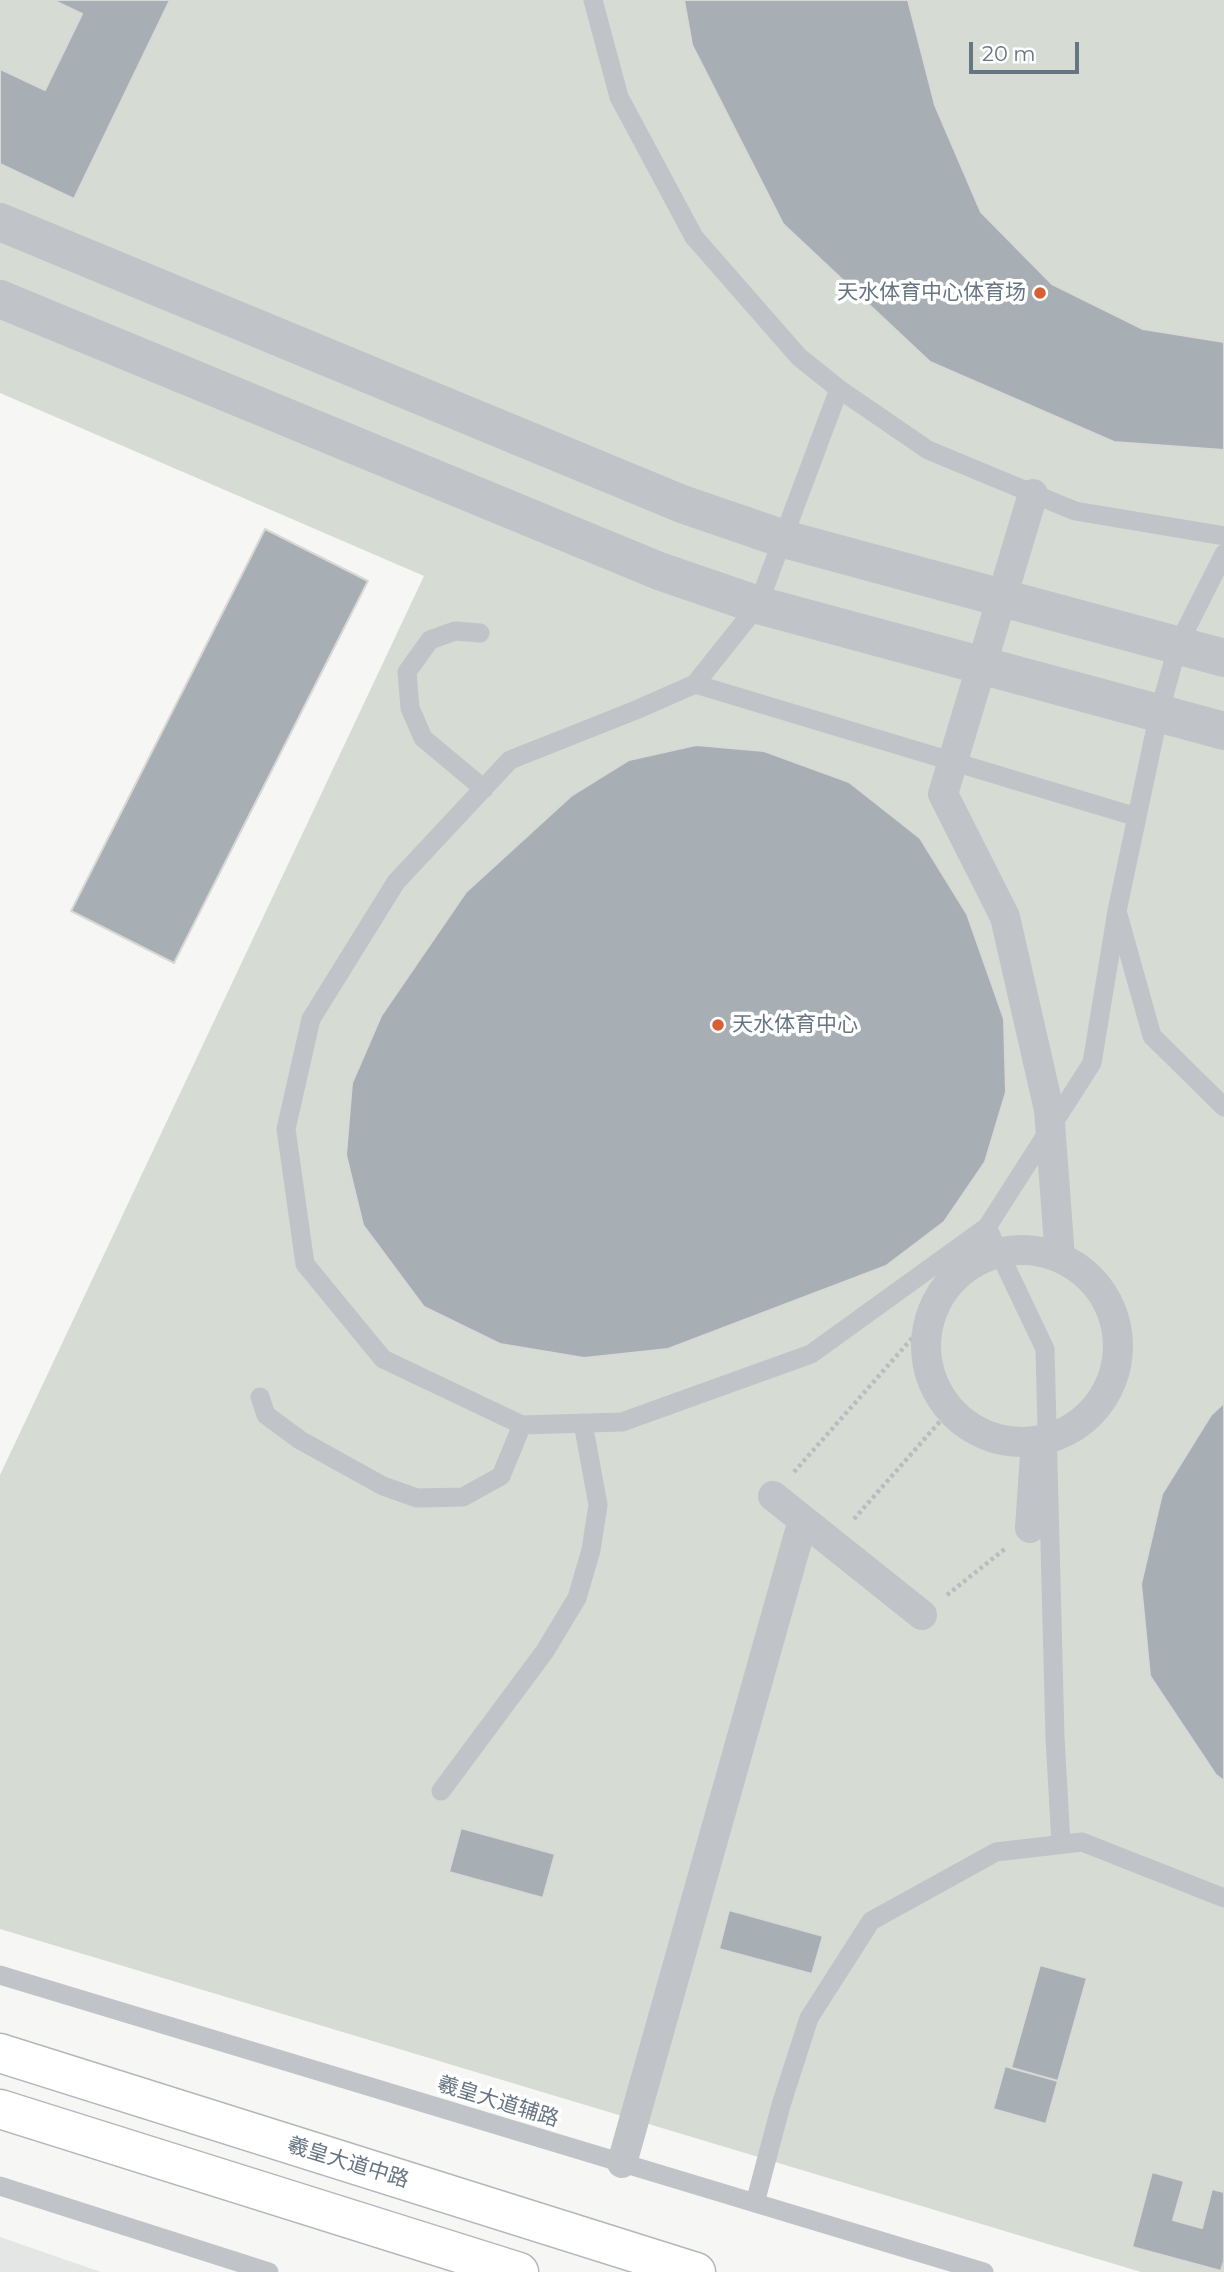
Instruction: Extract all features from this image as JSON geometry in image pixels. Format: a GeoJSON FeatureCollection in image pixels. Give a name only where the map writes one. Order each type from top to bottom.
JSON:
{"type":"FeatureCollection","features":[{"type":"Feature","properties":{"kind":"main road","name":"羲皇大道中路"},"geometry":{"type":"LineString","coordinates":[[0,2053],[696,2272]]}},
{"type":"Feature","properties":{"kind":"main road"},"geometry":{"type":"LineString","coordinates":[[0,2109],[519,2272]]}},
{"type":"Feature","properties":{"kind":"street"},"geometry":{"type":"LineString","coordinates":[[0,222],[682,504],[784,539],[1224,658]]}},
{"type":"Feature","properties":{"kind":"street"},"geometry":{"type":"LineString","coordinates":[[0,299],[659,571],[758,605],[1224,731]]}},
{"type":"Feature","properties":{"kind":"street"},"geometry":{"type":"LineString","coordinates":[[1033,494],[943,794],[1005,917],[1049,1110],[1060,1258]]}},
{"type":"Feature","properties":{"kind":"street"},"geometry":{"type":"LineString","coordinates":[[1028,1250],[1060,1258],[1086,1274],[1106,1298],[1116,1327],[1118,1358],[1109,1388],[1091,1413],[1066,1432],[1037,1441],[1005,1440],[976,1430],[950,1410],[933,1383],[925,1351],[929,1319],[943,1289],[966,1267],[996,1253],[1028,1250]]}},
{"type":"Feature","properties":{"kind":"street"},"geometry":{"type":"LineString","coordinates":[[1030,1528],[1037,1441]]}},
{"type":"Feature","properties":{"kind":"street"},"geometry":{"type":"LineString","coordinates":[[773,1496],[922,1615]]}},
{"type":"Feature","properties":{"kind":"street"},"geometry":{"type":"LineString","coordinates":[[621,2163],[803,1521]]}},
{"type":"Feature","properties":{"kind":"lane"},"geometry":{"type":"LineString","coordinates":[[593,0],[619,97],[694,237],[799,357],[839,389],[929,450],[1033,494],[1075,511],[1224,536]]}},
{"type":"Feature","properties":{"kind":"lane"},"geometry":{"type":"LineString","coordinates":[[839,389],[758,605],[695,684],[510,760],[396,882],[311,1019],[286,1129],[305,1264],[383,1359],[522,1425],[622,1422],[811,1354],[987,1227],[1092,1063],[1117,911],[1159,713],[1178,645],[1224,555]]}},
{"type":"Feature","properties":{"kind":"lane"},"geometry":{"type":"LineString","coordinates":[[480,632],[455,631],[430,640],[407,671],[410,708],[423,738],[484,789]]}},
{"type":"Feature","properties":{"kind":"lane"},"geometry":{"type":"LineString","coordinates":[[695,684],[1137,817]]}},
{"type":"Feature","properties":{"kind":"lane"},"geometry":{"type":"LineString","coordinates":[[1117,911],[1152,1036],[1224,1107]]}},
{"type":"Feature","properties":{"kind":"lane"},"geometry":{"type":"LineString","coordinates":[[987,1227],[1045,1349],[1054,1724],[1061,1844]]}},
{"type":"Feature","properties":{"kind":"lane"},"geometry":{"type":"LineString","coordinates":[[260,1398],[266,1415],[300,1440],[383,1486],[417,1498],[464,1497],[501,1476],[522,1425]]}},
{"type":"Feature","properties":{"kind":"lane"},"geometry":{"type":"LineString","coordinates":[[441,1791],[545,1651],[577,1598],[592,1550],[598,1505],[583,1423]]}},
{"type":"Feature","properties":{"kind":"lane"},"geometry":{"type":"LineString","coordinates":[[755,2203],[781,2105],[809,2018],[871,1921],[996,1852],[1082,1842],[1224,1898]]}},
{"type":"Feature","properties":{"kind":"lane","name":"羲皇大道辅路"},"geometry":{"type":"LineString","coordinates":[[0,1975],[984,2272]]}},
{"type":"Feature","properties":{"kind":"lane"},"geometry":{"type":"LineString","coordinates":[[0,2186],[269,2272]]}},
{"type":"Feature","properties":{"kind":"path"},"geometry":{"type":"LineString","coordinates":[[773,1496],[929,1319]]}},
{"type":"Feature","properties":{"kind":"path"},"geometry":{"type":"LineString","coordinates":[[832,1544],[950,1410]]}},
{"type":"Feature","properties":{"kind":"path"},"geometry":{"type":"LineString","coordinates":[[922,1615],[1030,1528]]}},
{"type":"Feature","properties":{"kind":"shaded area","name":"天水体育中心"},"geometry":{"type":"Polygon","coordinates":[[[0,0],[1224,0],[1224,2272],[1141,2272],[0,1929],[0,1475],[424,576],[0,393],[0,0]]]}},
{"type":"Feature","properties":{"kind":"shaded area"},"geometry":{"type":"Polygon","coordinates":[[[0,2237],[101,2272],[0,2272],[0,2237]]]}},
{"type":"Feature","properties":{"kind":"building"},"geometry":{"type":"Polygon","coordinates":[[[53,0],[170,0],[74,199],[0,164],[0,69],[45,90],[82,14],[53,0]]]}},
{"type":"Feature","properties":{"kind":"building"},"geometry":{"type":"Polygon","coordinates":[[[684,0],[908,0],[935,105],[981,212],[1052,284],[1143,329],[1224,342],[1224,450],[1114,442],[930,362],[783,224],[692,45],[684,0]]]}},
{"type":"Feature","properties":{"kind":"building"},"geometry":{"type":"Polygon","coordinates":[[[265,529],[368,581],[174,963],[71,911],[265,529]]]}},
{"type":"Feature","properties":{"kind":"building"},"geometry":{"type":"Polygon","coordinates":[[[696,745],[764,751],[849,782],[920,838],[967,914],[1004,1019],[1006,1092],[985,1162],[944,1222],[886,1266],[668,1349],[584,1358],[500,1344],[424,1307],[363,1225],[346,1155],[352,1083],[381,1016],[466,892],[571,796],[629,760],[696,745]]]}},
{"type":"Feature","properties":{"kind":"building"},"geometry":{"type":"Polygon","coordinates":[[[1224,1403],[1224,1781],[1216,1775],[1150,1676],[1141,1584],[1162,1494],[1211,1415],[1224,1403]]]}},
{"type":"Feature","properties":{"kind":"building"},"geometry":{"type":"Polygon","coordinates":[[[461,1828],[555,1854],[543,1898],[449,1872],[461,1828]]]}},
{"type":"Feature","properties":{"kind":"building"},"geometry":{"type":"Polygon","coordinates":[[[729,1910],[823,1936],[812,1974],[719,1949],[729,1910]]]}},
{"type":"Feature","properties":{"kind":"building"},"geometry":{"type":"Polygon","coordinates":[[[1040,1965],[1087,1978],[1058,2081],[1011,2068],[1040,1965]]]}},
{"type":"Feature","properties":{"kind":"building"},"geometry":{"type":"Polygon","coordinates":[[[1005,2066],[1058,2081],[1046,2124],[993,2109],[1005,2066]]]}},
{"type":"Feature","properties":{"kind":"building"},"geometry":{"type":"Polygon","coordinates":[[[1152,2172],[1184,2181],[1173,2220],[1202,2228],[1212,2189],[1224,2192],[1224,2261],[1221,2271],[1132,2247],[1152,2172]]]}},
{"type":"Feature","properties":{"kind":"place","name":"天水体育中心体育场"},"geometry":{"type":"Point","coordinates":[1040,293]}},
{"type":"Feature","properties":{"kind":"place","name":"天水体育中心"},"geometry":{"type":"Point","coordinates":[718,1025]}}]}
